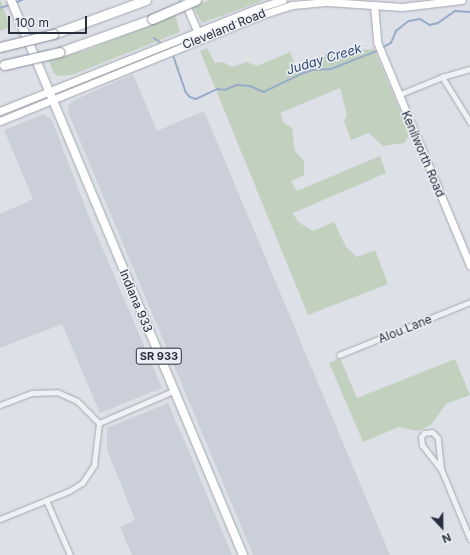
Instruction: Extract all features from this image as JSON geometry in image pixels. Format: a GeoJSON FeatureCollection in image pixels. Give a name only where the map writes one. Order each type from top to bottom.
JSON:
{"type":"FeatureCollection","features":[{"type":"Feature","properties":{"kind":"highway"},"geometry":{"type":"LineString","coordinates":[[93,21],[112,8],[130,0]]}},
{"type":"Feature","properties":{"kind":"highway"},"geometry":{"type":"LineString","coordinates":[[0,47],[53,34],[93,21],[145,0]]}},
{"type":"Feature","properties":{"kind":"highway"},"geometry":{"type":"LineString","coordinates":[[2,65],[60,52],[196,0]]}},
{"type":"Feature","properties":{"kind":"main road","name":"SR 933"},"geometry":{"type":"LineString","coordinates":[[11,0],[50,91]]}},
{"type":"Feature","properties":{"kind":"main road"},"geometry":{"type":"LineString","coordinates":[[184,0],[199,35]]}},
{"type":"Feature","properties":{"kind":"main road","name":"Cleveland Road"},"geometry":{"type":"LineString","coordinates":[[0,121],[54,100],[199,35],[283,0]]}},
{"type":"Feature","properties":{"kind":"main road","name":"Cleveland Road"},"geometry":{"type":"LineString","coordinates":[[0,111],[199,35],[292,5],[328,2],[419,6],[462,0]]}},
{"type":"Feature","properties":{"kind":"main road","name":"Kenilworth Road"},"geometry":{"type":"LineString","coordinates":[[374,5],[377,42],[470,266]]}},
{"type":"Feature","properties":{"kind":"main road","name":"Indiana 933"},"geometry":{"type":"LineString","coordinates":[[50,91],[173,391],[243,555]]}},
{"type":"Feature","properties":{"kind":"street"},"geometry":{"type":"LineString","coordinates":[[398,95],[442,77],[470,69]]}},
{"type":"Feature","properties":{"kind":"street"},"geometry":{"type":"LineString","coordinates":[[442,77],[470,122]]}},
{"type":"Feature","properties":{"kind":"street","name":"Alou Lane"},"geometry":{"type":"LineString","coordinates":[[340,355],[470,302]]}},
{"type":"Feature","properties":{"kind":"street"},"geometry":{"type":"LineString","coordinates":[[99,423],[173,391]]}},
{"type":"Feature","properties":{"kind":"street"},"geometry":{"type":"LineString","coordinates":[[0,405],[32,393],[57,392],[77,401],[99,423]]}},
{"type":"Feature","properties":{"kind":"street"},"geometry":{"type":"LineString","coordinates":[[0,519],[78,486],[94,465],[99,423]]}},
{"type":"Feature","properties":{"kind":"street"},"geometry":{"type":"LineString","coordinates":[[442,469],[422,445],[421,437],[424,433],[432,432],[438,438],[442,469],[470,539]]}},
{"type":"Feature","properties":{"kind":"street"},"geometry":{"type":"LineString","coordinates":[[46,500],[70,555]]}},
{"type":"Feature","properties":{"kind":"shaded area"},"geometry":{"type":"Polygon","coordinates":[[[133,74],[157,131],[204,111],[390,555],[253,555],[68,112],[68,106],[72,101],[133,74]]]}},
{"type":"Feature","properties":{"kind":"shaded area"},"geometry":{"type":"Polygon","coordinates":[[[44,114],[52,120],[88,214],[162,388],[100,413],[62,324],[0,348],[0,214],[33,199],[4,130],[44,114]]]}},
{"type":"Feature","properties":{"kind":"shaded area"},"geometry":{"type":"Polygon","coordinates":[[[168,403],[232,555],[132,555],[120,527],[135,520],[107,449],[107,428],[168,403]]]}},
{"type":"Feature","properties":{"kind":"green space"},"geometry":{"type":"Polygon","coordinates":[[[210,0],[264,0],[202,23],[193,7],[210,0]]]}},
{"type":"Feature","properties":{"kind":"green space"},"geometry":{"type":"Polygon","coordinates":[[[0,1],[10,27],[0,31],[0,1]]]}},
{"type":"Feature","properties":{"kind":"green space"},"geometry":{"type":"Polygon","coordinates":[[[175,15],[180,32],[72,75],[58,76],[53,72],[49,61],[90,49],[175,15]]]}},
{"type":"Feature","properties":{"kind":"green space"},"geometry":{"type":"Polygon","coordinates":[[[207,48],[215,63],[223,62],[232,67],[247,62],[257,66],[290,52],[296,67],[332,51],[374,49],[410,134],[404,143],[383,146],[369,133],[351,140],[344,121],[347,115],[340,88],[280,113],[284,123],[292,128],[295,151],[304,161],[304,175],[291,181],[297,191],[380,156],[386,173],[293,213],[298,222],[313,231],[334,222],[346,247],[357,257],[375,250],[388,284],[308,315],[200,51],[207,48]]]}},
{"type":"Feature","properties":{"kind":"green space"},"geometry":{"type":"Polygon","coordinates":[[[340,358],[357,398],[455,359],[470,395],[446,404],[431,425],[418,431],[399,427],[363,442],[329,363],[340,358]]]}},
{"type":"Feature","properties":{"kind":"waterway","name":"Juday Creek"},"geometry":{"type":"LineString","coordinates":[[15,3],[22,0]]}},
{"type":"Feature","properties":{"kind":"waterway","name":"Juday Creek"},"geometry":{"type":"LineString","coordinates":[[0,8],[9,5]]}},
{"type":"Feature","properties":{"kind":"waterway","name":"Juday Creek"},"geometry":{"type":"LineString","coordinates":[[382,48],[391,43],[396,31],[409,21],[420,19],[430,25],[438,23],[455,11],[470,12]]}},
{"type":"Feature","properties":{"kind":"waterway","name":"Juday Creek"},"geometry":{"type":"LineString","coordinates":[[154,38],[160,42]]}},
{"type":"Feature","properties":{"kind":"waterway","name":"Juday Creek"},"geometry":{"type":"LineString","coordinates":[[174,57],[186,92],[190,97],[196,99],[217,89],[225,90],[237,85],[250,86],[264,92],[312,70],[331,69],[377,51]]}}]}
